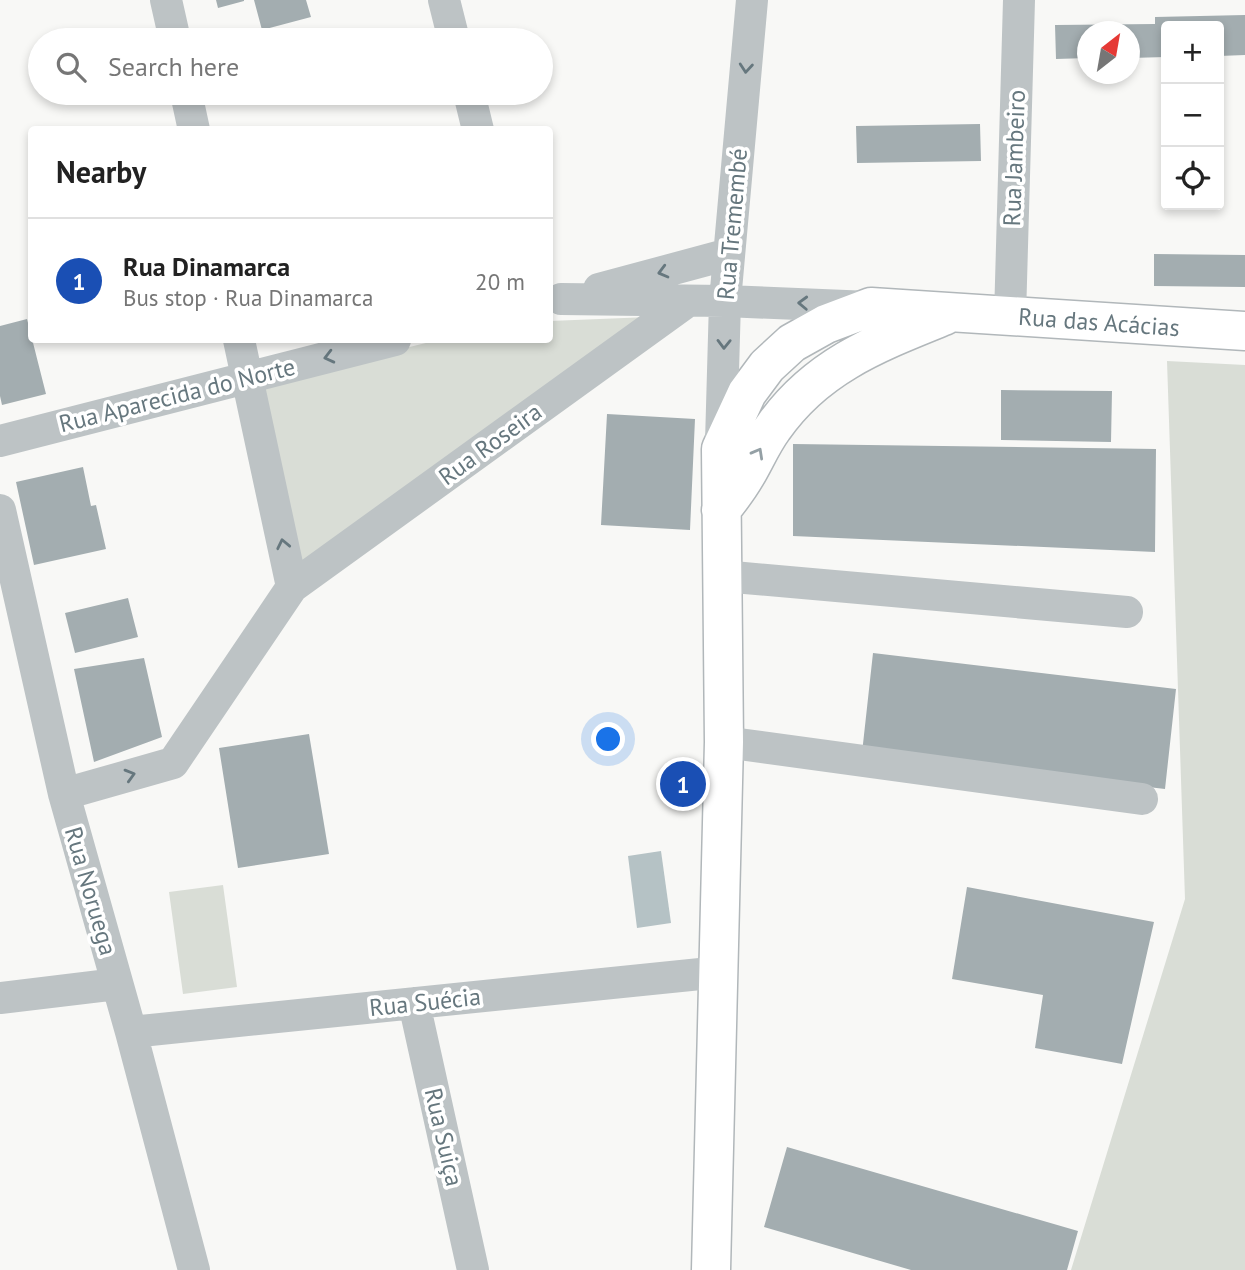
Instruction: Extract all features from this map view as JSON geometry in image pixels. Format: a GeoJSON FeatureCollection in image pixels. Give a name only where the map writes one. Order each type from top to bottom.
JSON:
{"type":"FeatureCollection","features":[{"type":"Feature","properties":{"kind":"main road","name":"Rua das Acácias"},"geometry":{"type":"LineString","coordinates":[[721,510],[721,449],[747,393],[767,366],[792,343],[826,324],[871,307],[1245,331]]}},
{"type":"Feature","properties":{"kind":"main road","name":"Rua das Acácias"},"geometry":{"type":"LineString","coordinates":[[721,510],[745,477],[772,429],[799,395],[827,372],[871,345],[953,312]]}},
{"type":"Feature","properties":{"kind":"main road"},"geometry":{"type":"LineString","coordinates":[[710,1270],[724,742],[721,510]]}},
{"type":"Feature","properties":{"kind":"street"},"geometry":{"type":"LineString","coordinates":[[166,0],[172,28]]}},
{"type":"Feature","properties":{"kind":"street"},"geometry":{"type":"LineString","coordinates":[[444,0],[451,28]]}},
{"type":"Feature","properties":{"kind":"street","name":"Rua Tremembé"},"geometry":{"type":"LineString","coordinates":[[721,449],[725,301],[752,0]]}},
{"type":"Feature","properties":{"kind":"street","name":"Rua Jambeiro"},"geometry":{"type":"LineString","coordinates":[[1010,317],[1019,0]]}},
{"type":"Feature","properties":{"kind":"street"},"geometry":{"type":"LineString","coordinates":[[189,105],[193,126]]}},
{"type":"Feature","properties":{"kind":"street"},"geometry":{"type":"LineString","coordinates":[[472,105],[477,126]]}},
{"type":"Feature","properties":{"kind":"street"},"geometry":{"type":"LineString","coordinates":[[555,300],[729,254]]}},
{"type":"Feature","properties":{"kind":"street"},"geometry":{"type":"LineString","coordinates":[[555,300],[725,301],[871,307]]}},
{"type":"Feature","properties":{"kind":"street","name":"Rua Roseira"},"geometry":{"type":"LineString","coordinates":[[64,794],[173,763],[292,587],[688,301]]}},
{"type":"Feature","properties":{"kind":"street"},"geometry":{"type":"LineString","coordinates":[[240,343],[292,587]]}},
{"type":"Feature","properties":{"kind":"street","name":"Rua Aparecida do Norte"},"geometry":{"type":"LineString","coordinates":[[0,441],[383,343]]}},
{"type":"Feature","properties":{"kind":"street","name":"Rua Noruega"},"geometry":{"type":"LineString","coordinates":[[0,510],[64,794],[194,1270]]}},
{"type":"Feature","properties":{"kind":"street"},"geometry":{"type":"LineString","coordinates":[[722,576],[1127,612]]}},
{"type":"Feature","properties":{"kind":"street"},"geometry":{"type":"LineString","coordinates":[[724,742],[1142,799]]}},
{"type":"Feature","properties":{"kind":"street","name":"Rua Suécia"},"geometry":{"type":"LineString","coordinates":[[131,1032],[720,972]]}},
{"type":"Feature","properties":{"kind":"street"},"geometry":{"type":"LineString","coordinates":[[0,998],[117,984]]}},
{"type":"Feature","properties":{"kind":"street","name":"Rua Suiça"},"geometry":{"type":"LineString","coordinates":[[414,1003],[473,1270]]}},
{"type":"Feature","properties":{"kind":"shaded area"},"geometry":{"type":"Polygon","coordinates":[[[649,317],[299,570],[259,384],[426,343],[553,343],[553,321],[649,317]]]}},
{"type":"Feature","properties":{"kind":"shaded area"},"geometry":{"type":"Polygon","coordinates":[[[1167,361],[1245,365],[1245,1270],[1071,1270],[1185,899],[1167,361]]]}},
{"type":"Feature","properties":{"kind":"shaded area"},"geometry":{"type":"Polygon","coordinates":[[[661,851],[671,923],[637,928],[628,856],[661,851]]]}},
{"type":"Feature","properties":{"kind":"shaded area"},"geometry":{"type":"Polygon","coordinates":[[[223,885],[237,987],[183,994],[169,892],[223,885]]]}},
{"type":"Feature","properties":{"kind":"building"},"geometry":{"type":"Polygon","coordinates":[[[216,0],[244,0],[244,1],[218,8],[216,0]]]}},
{"type":"Feature","properties":{"kind":"building"},"geometry":{"type":"Polygon","coordinates":[[[254,0],[306,0],[311,17],[261,28],[254,0]]]}},
{"type":"Feature","properties":{"kind":"building"},"geometry":{"type":"Polygon","coordinates":[[[1245,15],[1245,55],[1224,56],[1224,21],[1161,21],[1161,57],[1140,58],[1140,24],[1155,24],[1155,17],[1245,15]]]}},
{"type":"Feature","properties":{"kind":"building"},"geometry":{"type":"Polygon","coordinates":[[[1055,25],[1077,25],[1077,58],[1056,59],[1055,25]]]}},
{"type":"Feature","properties":{"kind":"building"},"geometry":{"type":"Polygon","coordinates":[[[980,124],[981,161],[857,163],[856,126],[980,124]]]}},
{"type":"Feature","properties":{"kind":"building"},"geometry":{"type":"Polygon","coordinates":[[[1154,254],[1245,255],[1245,287],[1154,286],[1154,254]]]}},
{"type":"Feature","properties":{"kind":"building"},"geometry":{"type":"Polygon","coordinates":[[[27,319],[28,343],[33,343],[46,394],[2,405],[0,326],[27,319]]]}},
{"type":"Feature","properties":{"kind":"building"},"geometry":{"type":"Polygon","coordinates":[[[1001,390],[1112,391],[1111,442],[1001,440],[1001,390]]]}},
{"type":"Feature","properties":{"kind":"building"},"geometry":{"type":"Polygon","coordinates":[[[607,414],[695,419],[690,530],[601,525],[607,414]]]}},
{"type":"Feature","properties":{"kind":"building"},"geometry":{"type":"Polygon","coordinates":[[[793,444],[1156,449],[1155,552],[793,536],[793,444]]]}},
{"type":"Feature","properties":{"kind":"building"},"geometry":{"type":"Polygon","coordinates":[[[83,467],[91,506],[96,505],[106,549],[34,565],[16,482],[83,467]]]}},
{"type":"Feature","properties":{"kind":"building"},"geometry":{"type":"Polygon","coordinates":[[[128,598],[138,637],[75,653],[65,613],[128,598]]]}},
{"type":"Feature","properties":{"kind":"building"},"geometry":{"type":"Polygon","coordinates":[[[873,653],[1176,689],[1165,789],[862,753],[873,653]]]}},
{"type":"Feature","properties":{"kind":"building"},"geometry":{"type":"Polygon","coordinates":[[[144,658],[162,737],[94,762],[74,669],[144,658]]]}},
{"type":"Feature","properties":{"kind":"building"},"geometry":{"type":"Polygon","coordinates":[[[309,734],[329,854],[238,868],[219,748],[309,734]]]}},
{"type":"Feature","properties":{"kind":"building"},"geometry":{"type":"Polygon","coordinates":[[[967,887],[1154,922],[1122,1064],[1035,1048],[1043,995],[952,979],[967,887]]]}},
{"type":"Feature","properties":{"kind":"building"},"geometry":{"type":"Polygon","coordinates":[[[787,1147],[1078,1231],[1067,1270],[911,1270],[764,1227],[787,1147]]]}},
{"type":"Feature","properties":{"kind":"place","name":"Rua Dinamarca"},"geometry":{"type":"Point","coordinates":[683,784]}}]}
